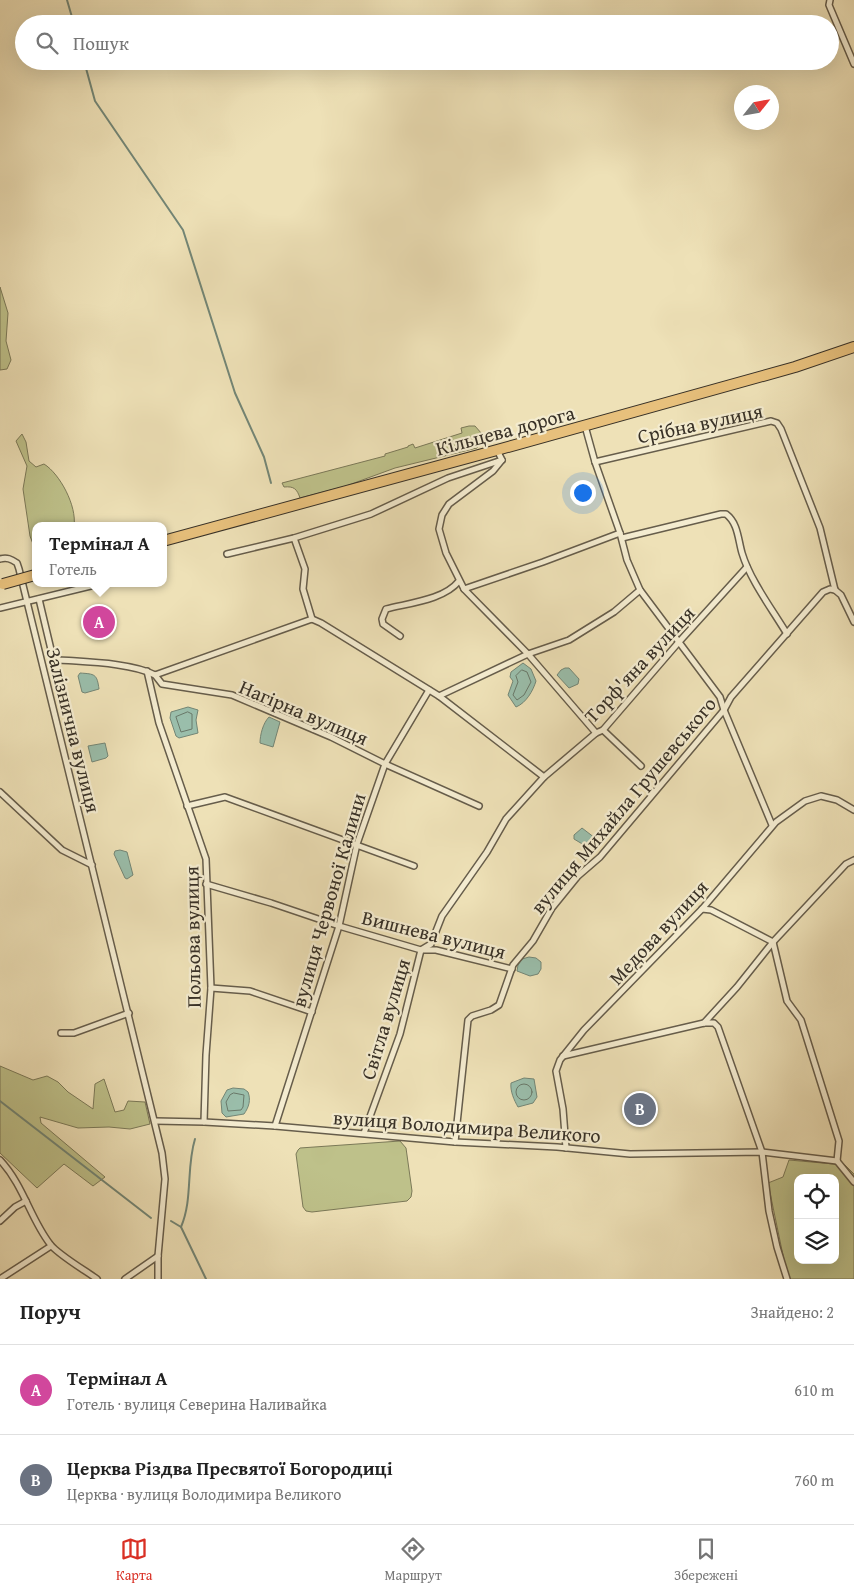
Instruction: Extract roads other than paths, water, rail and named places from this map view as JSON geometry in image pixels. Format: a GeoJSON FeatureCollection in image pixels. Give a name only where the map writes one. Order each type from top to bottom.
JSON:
{"type":"FeatureCollection","features":[{"type":"Feature","properties":{"kind":"highway","name":"Кільцева дорога"},"geometry":{"type":"LineString","coordinates":[[167,540],[500,455],[585,426],[795,367],[854,347]]}},
{"type":"Feature","properties":{"kind":"highway"},"geometry":{"type":"LineString","coordinates":[[2,584],[32,576]]}},
{"type":"Feature","properties":{"kind":"street"},"geometry":{"type":"LineString","coordinates":[[830,0],[829,5],[833,15]]}},
{"type":"Feature","properties":{"kind":"street"},"geometry":{"type":"LineString","coordinates":[[839,29],[854,64]]}},
{"type":"Feature","properties":{"kind":"street","name":"Срібна вулиця"},"geometry":{"type":"LineString","coordinates":[[595,462],[771,421],[777,423],[820,528],[835,590],[841,595],[854,622]]}},
{"type":"Feature","properties":{"kind":"street"},"geometry":{"type":"LineString","coordinates":[[585,426],[595,462],[640,590],[720,697],[772,826]]}},
{"type":"Feature","properties":{"kind":"street"},"geometry":{"type":"LineString","coordinates":[[227,554],[294,538],[371,514],[500,455]]}},
{"type":"Feature","properties":{"kind":"street"},"geometry":{"type":"LineString","coordinates":[[500,455],[494,471],[449,504],[442,515],[439,529],[446,553],[464,589],[528,654],[596,733]]}},
{"type":"Feature","properties":{"kind":"street"},"geometry":{"type":"LineString","coordinates":[[464,589],[621,535],[726,514],[734,523],[748,568],[786,634]]}},
{"type":"Feature","properties":{"kind":"street"},"geometry":{"type":"LineString","coordinates":[[294,538],[305,569],[303,589],[312,619]]}},
{"type":"Feature","properties":{"kind":"street","name":"Залізнична вулиця"},"geometry":{"type":"LineString","coordinates":[[0,559],[5,558],[18,563],[162,1153],[165,1179],[158,1256],[158,1279]]}},
{"type":"Feature","properties":{"kind":"street","name":"Торф'яна вулиця"},"geometry":{"type":"LineString","coordinates":[[506,819],[544,777],[596,733],[604,730],[678,643],[748,568]]}},
{"type":"Feature","properties":{"kind":"street"},"geometry":{"type":"LineString","coordinates":[[400,636],[383,624],[382,619],[386,609],[444,594],[453,589],[459,581]]}},
{"type":"Feature","properties":{"kind":"street"},"geometry":{"type":"LineString","coordinates":[[0,608],[87,587]]}},
{"type":"Feature","properties":{"kind":"street"},"geometry":{"type":"LineString","coordinates":[[438,696],[528,654],[569,640],[614,612],[640,590]]}},
{"type":"Feature","properties":{"kind":"street","name":"вулиця Михайла Грушевського"},"geometry":{"type":"LineString","coordinates":[[455,1142],[468,1020],[472,1016],[491,1010],[499,1005],[512,968],[533,941],[552,908],[578,876],[600,857],[724,710],[731,696],[823,592],[835,590]]}},
{"type":"Feature","properties":{"kind":"street","name":"Нагірна вулиця"},"geometry":{"type":"LineString","coordinates":[[39,599],[53,658],[147,671],[155,675],[162,684],[232,695],[331,737],[385,764],[479,806]]}},
{"type":"Feature","properties":{"kind":"street"},"geometry":{"type":"LineString","coordinates":[[155,675],[312,619],[438,696],[544,777]]}},
{"type":"Feature","properties":{"kind":"street","name":"Польова вулиця"},"geometry":{"type":"LineString","coordinates":[[147,671],[157,718],[206,859],[211,988],[204,1122]]}},
{"type":"Feature","properties":{"kind":"street","name":"вулиця Червоної Калини"},"geometry":{"type":"LineString","coordinates":[[276,1126],[339,926],[357,844],[385,764],[429,690]]}},
{"type":"Feature","properties":{"kind":"street"},"geometry":{"type":"LineString","coordinates":[[604,730],[640,766]]}},
{"type":"Feature","properties":{"kind":"street"},"geometry":{"type":"LineString","coordinates":[[0,792],[62,850],[92,866]]}},
{"type":"Feature","properties":{"kind":"street","name":"Медова вулиця"},"geometry":{"type":"LineString","coordinates":[[566,1148],[563,1109],[556,1071],[563,1056],[584,1030],[702,909],[772,826],[805,801],[821,796],[837,800],[854,810]]}},
{"type":"Feature","properties":{"kind":"street"},"geometry":{"type":"LineString","coordinates":[[187,806],[225,797],[414,866]]}},
{"type":"Feature","properties":{"kind":"street","name":"Світла вулиця"},"geometry":{"type":"LineString","coordinates":[[364,1133],[400,1034],[421,950],[431,944],[442,916],[487,852],[506,819]]}},
{"type":"Feature","properties":{"kind":"street"},"geometry":{"type":"LineString","coordinates":[[704,1023],[737,987],[773,942],[846,864],[854,860]]}},
{"type":"Feature","properties":{"kind":"street","name":"Вишнева вулиця"},"geometry":{"type":"LineString","coordinates":[[206,884],[271,902],[339,926],[421,950],[436,950],[512,968]]}},
{"type":"Feature","properties":{"kind":"street"},"geometry":{"type":"LineString","coordinates":[[702,909],[711,910],[773,942],[787,1001],[801,1020],[839,1141],[837,1161],[854,1182]]}},
{"type":"Feature","properties":{"kind":"street"},"geometry":{"type":"LineString","coordinates":[[211,988],[250,991],[312,1012]]}},
{"type":"Feature","properties":{"kind":"street"},"geometry":{"type":"LineString","coordinates":[[61,1033],[74,1033],[129,1014]]}},
{"type":"Feature","properties":{"kind":"street"},"geometry":{"type":"LineString","coordinates":[[563,1056],[704,1023],[714,1023],[720,1030],[762,1152],[777,1247],[787,1279]]}},
{"type":"Feature","properties":{"kind":"street","name":"вулиця Володимира Великого"},"geometry":{"type":"LineString","coordinates":[[155,1122],[204,1122],[276,1126],[455,1142],[566,1148],[630,1154],[762,1152],[837,1161]]}},
{"type":"Feature","properties":{"kind":"street"},"geometry":{"type":"LineString","coordinates":[[1,1163],[19,1184],[26,1201],[51,1246],[97,1279]]}},
{"type":"Feature","properties":{"kind":"street"},"geometry":{"type":"LineString","coordinates":[[0,1221],[15,1207],[26,1201]]}},
{"type":"Feature","properties":{"kind":"street"},"geometry":{"type":"LineString","coordinates":[[0,1279],[51,1246]]}},
{"type":"Feature","properties":{"kind":"street"},"geometry":{"type":"LineString","coordinates":[[125,1279],[158,1256]]}},
{"type":"Feature","properties":{"kind":"water"},"geometry":{"type":"Polygon","coordinates":[[[523,663],[531,669],[536,681],[529,696],[516,707],[508,695],[513,681],[510,677],[511,672],[523,663]]]}},
{"type":"Feature","properties":{"kind":"water"},"geometry":{"type":"Polygon","coordinates":[[[565,668],[569,668],[579,679],[578,684],[569,688],[557,675],[565,668]]]}},
{"type":"Feature","properties":{"kind":"water"},"geometry":{"type":"Polygon","coordinates":[[[80,673],[94,676],[99,689],[85,693],[82,692],[78,676],[80,673]]]}},
{"type":"Feature","properties":{"kind":"water"},"geometry":{"type":"Polygon","coordinates":[[[188,707],[198,710],[196,720],[198,733],[179,738],[176,736],[170,718],[171,712],[188,707]]]}},
{"type":"Feature","properties":{"kind":"water"},"geometry":{"type":"Polygon","coordinates":[[[269,717],[280,722],[273,747],[260,743],[262,729],[269,717]]]}},
{"type":"Feature","properties":{"kind":"water"},"geometry":{"type":"Polygon","coordinates":[[[105,743],[108,756],[92,762],[88,746],[105,743]]]}},
{"type":"Feature","properties":{"kind":"water"},"geometry":{"type":"Polygon","coordinates":[[[582,828],[595,838],[594,843],[589,848],[574,839],[574,835],[582,828]]]}},
{"type":"Feature","properties":{"kind":"water"},"geometry":{"type":"Polygon","coordinates":[[[115,851],[127,852],[133,875],[127,879],[114,854],[115,851]]]}},
{"type":"Feature","properties":{"kind":"water"},"geometry":{"type":"Polygon","coordinates":[[[536,958],[541,962],[541,969],[538,974],[530,976],[517,971],[522,959],[536,958]]]}},
{"type":"Feature","properties":{"kind":"water"},"geometry":{"type":"Polygon","coordinates":[[[524,1078],[534,1079],[537,1097],[533,1103],[518,1107],[511,1089],[511,1083],[524,1078]]]}},
{"type":"Feature","properties":{"kind":"water"},"geometry":{"type":"Polygon","coordinates":[[[233,1088],[244,1089],[248,1092],[249,1103],[244,1114],[226,1117],[222,1113],[221,1101],[227,1090],[233,1088]]]}},
{"type":"Feature","properties":{"kind":"waterway"},"geometry":{"type":"LineString","coordinates":[[67,0],[71,15]]}},
{"type":"Feature","properties":{"kind":"waterway"},"geometry":{"type":"LineString","coordinates":[[86,70],[95,101],[183,230],[235,393],[264,457],[271,483]]}},
{"type":"Feature","properties":{"kind":"waterway"},"geometry":{"type":"LineString","coordinates":[[0,1101],[151,1218]]}},
{"type":"Feature","properties":{"kind":"waterway"},"geometry":{"type":"LineString","coordinates":[[181,1227],[187,1206],[192,1150],[195,1139]]}},
{"type":"Feature","properties":{"kind":"waterway"},"geometry":{"type":"LineString","coordinates":[[171,1221],[181,1227],[206,1279]]}},
{"type":"Feature","properties":{"kind":"place","name":"Термінал А"},"geometry":{"type":"Point","coordinates":[99,622]}},
{"type":"Feature","properties":{"kind":"place","name":"Церква Різдва Пресвятої Богородиці"},"geometry":{"type":"Point","coordinates":[640,1109]}}]}
